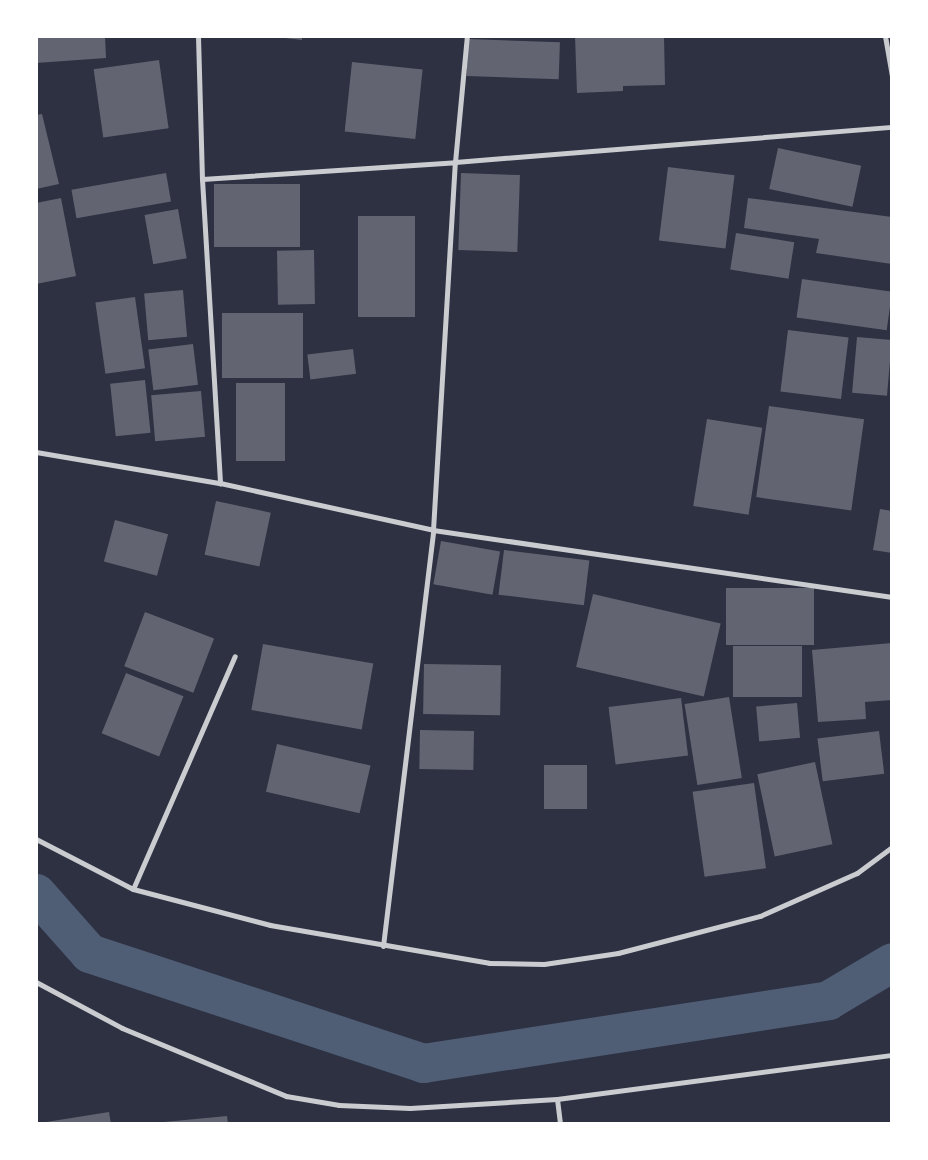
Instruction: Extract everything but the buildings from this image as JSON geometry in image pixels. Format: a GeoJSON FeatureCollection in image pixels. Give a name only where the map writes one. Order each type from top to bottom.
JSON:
{"type":"FeatureCollection","features":[{"type":"Feature","properties":{"kind":"street"},"geometry":{"type":"LineString","coordinates":[[198,36],[202,179],[220,483]]}},
{"type":"Feature","properties":{"kind":"street"},"geometry":{"type":"LineString","coordinates":[[383,946],[434,530],[455,162],[467,36]]}},
{"type":"Feature","properties":{"kind":"street"},"geometry":{"type":"LineString","coordinates":[[885,36],[892,76]]}},
{"type":"Feature","properties":{"kind":"street"},"geometry":{"type":"LineString","coordinates":[[202,179],[455,162],[892,127]]}},
{"type":"Feature","properties":{"kind":"street"},"geometry":{"type":"LineString","coordinates":[[36,452],[220,483],[434,530],[892,597]]}},
{"type":"Feature","properties":{"kind":"street"},"geometry":{"type":"LineString","coordinates":[[133,889],[235,656]]}},
{"type":"Feature","properties":{"kind":"street"},"geometry":{"type":"LineString","coordinates":[[36,839],[133,889],[270,925],[489,963],[544,964],[618,953],[760,916],[858,874],[892,847]]}},
{"type":"Feature","properties":{"kind":"street"},"geometry":{"type":"LineString","coordinates":[[36,982],[122,1028],[286,1096],[313,1102],[410,1108],[557,1099],[892,1055]]}},
{"type":"Feature","properties":{"kind":"street"},"geometry":{"type":"LineString","coordinates":[[557,1099],[560,1124]]}},
{"type":"Feature","properties":{"kind":"waterway"},"geometry":{"type":"LineString","coordinates":[[36,893],[89,953],[423,1063],[828,1000],[892,962]]}}]}
